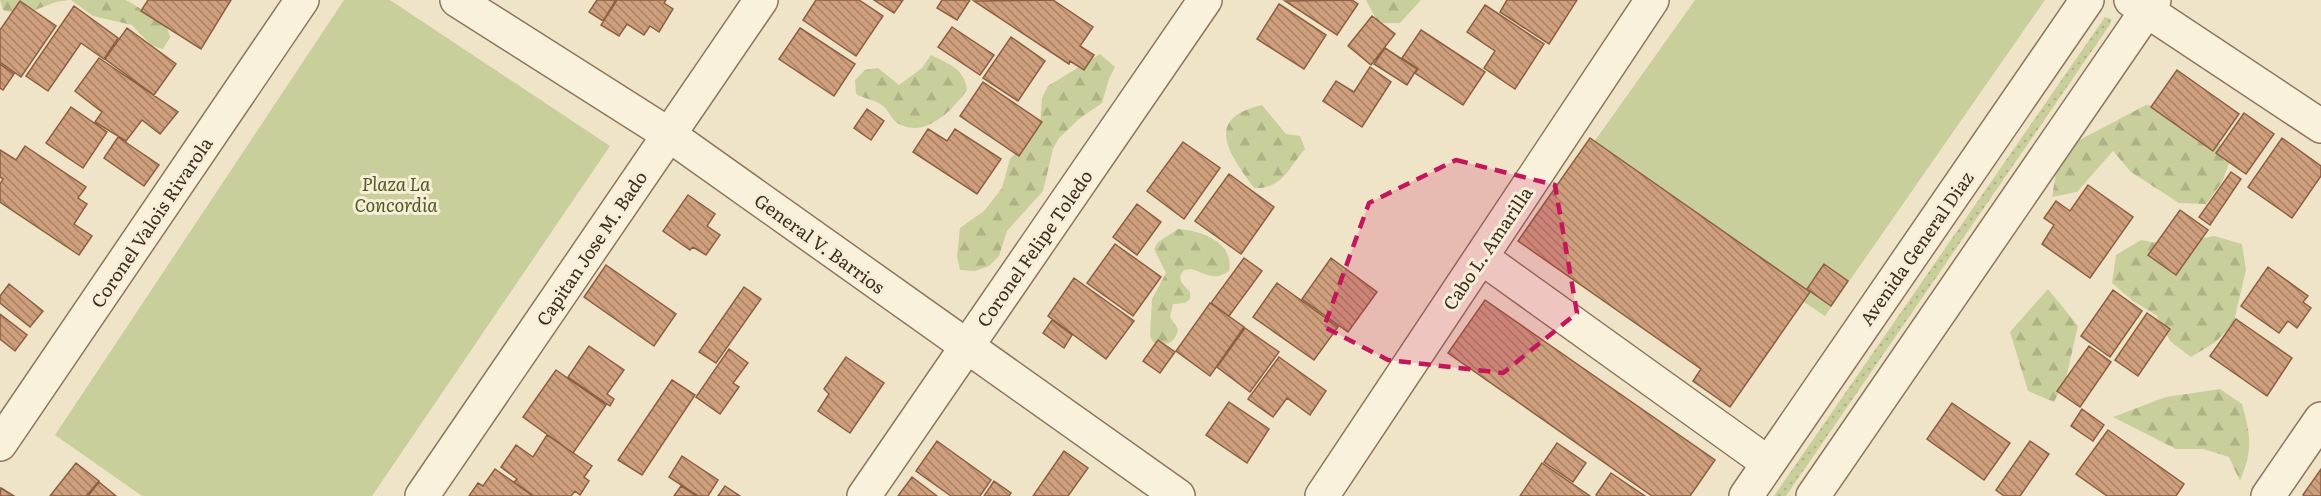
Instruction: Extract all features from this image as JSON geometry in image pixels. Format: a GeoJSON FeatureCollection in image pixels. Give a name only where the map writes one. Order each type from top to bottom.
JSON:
{"type":"FeatureCollection","features":[{"type":"Feature","properties":{"kind":"street","name":"Coronel Valois Rivarola"},"geometry":{"type":"LineString","coordinates":[[0,444],[302,0]]}},
{"type":"Feature","properties":{"kind":"street","name":"General V. Barrios"},"geometry":{"type":"LineString","coordinates":[[457,0],[668,134],[966,348],[1178,496]]}},
{"type":"Feature","properties":{"kind":"street","name":"Capitan Jose M. Bado"},"geometry":{"type":"LineString","coordinates":[[422,496],[761,0]]}},
{"type":"Feature","properties":{"kind":"street","name":"Coronel Felipe Toledo"},"geometry":{"type":"LineString","coordinates":[[864,496],[1205,0]]}},
{"type":"Feature","properties":{"kind":"street","name":"Cabo L. Amarilla"},"geometry":{"type":"LineString","coordinates":[[1322,496],[1652,0]]}},
{"type":"Feature","properties":{"kind":"street","name":"Avenida General Diaz"},"geometry":{"type":"LineString","coordinates":[[1746,496],[2087,0]]}},
{"type":"Feature","properties":{"kind":"street"},"geometry":{"type":"LineString","coordinates":[[1813,496],[2144,4],[2321,126]]}},
{"type":"Feature","properties":{"kind":"street"},"geometry":{"type":"LineString","coordinates":[[1481,257],[1768,463]]}},
{"type":"Feature","properties":{"kind":"street"},"geometry":{"type":"LineString","coordinates":[[2268,496],[2321,419]]}},
{"type":"Feature","properties":{"kind":"highlighted area"},"geometry":{"type":"Polygon","coordinates":[[[1456,160],[1555,185],[1577,313],[1503,373],[1388,360],[1324,327],[1369,203],[1456,160]]]}},
{"type":"Feature","properties":{"kind":"green space"},"geometry":{"type":"Polygon","coordinates":[[[0,0],[69,0],[17,14],[3,10],[0,0]]]}},
{"type":"Feature","properties":{"kind":"green space"},"geometry":{"type":"Polygon","coordinates":[[[71,0],[126,0],[166,24],[170,37],[163,49],[151,45],[132,25],[93,16],[71,0]]]}},
{"type":"Feature","properties":{"kind":"green space","name":"Plaza La Concordia"},"geometry":{"type":"Polygon","coordinates":[[[344,0],[390,0],[610,146],[372,496],[142,496],[55,435],[344,0]]]}},
{"type":"Feature","properties":{"kind":"green space"},"geometry":{"type":"Polygon","coordinates":[[[1366,0],[1421,0],[1400,23],[1378,23],[1366,0]]]}},
{"type":"Feature","properties":{"kind":"green space"},"geometry":{"type":"Polygon","coordinates":[[[1695,0],[2045,0],[1825,316],[1584,156],[1695,0]]]}},
{"type":"Feature","properties":{"kind":"green space"},"geometry":{"type":"Polygon","coordinates":[[[2105,17],[2111,19],[2111,23],[1786,496],[1774,496],[2105,17]]]}},
{"type":"Feature","properties":{"kind":"green space"},"geometry":{"type":"Polygon","coordinates":[[[1100,54],[1115,67],[1102,103],[1079,119],[1059,138],[1053,149],[1043,191],[1007,231],[999,256],[989,266],[975,271],[960,270],[957,256],[960,228],[984,211],[1002,188],[1010,159],[1040,127],[1042,98],[1048,86],[1100,54]]]}},
{"type":"Feature","properties":{"kind":"green space"},"geometry":{"type":"Polygon","coordinates":[[[931,55],[955,68],[963,77],[967,90],[947,113],[930,124],[911,128],[901,125],[882,105],[856,94],[855,80],[865,70],[878,68],[899,85],[922,68],[931,55]]]}},
{"type":"Feature","properties":{"kind":"green space"},"geometry":{"type":"Polygon","coordinates":[[[1262,105],[1286,134],[1300,136],[1305,149],[1278,181],[1272,185],[1254,188],[1230,150],[1226,139],[1227,128],[1232,119],[1243,111],[1262,105]]]}},
{"type":"Feature","properties":{"kind":"green space"},"geometry":{"type":"Polygon","coordinates":[[[2146,105],[2177,110],[2197,119],[2231,158],[2222,182],[2206,204],[2179,203],[2131,172],[2113,151],[2077,192],[2052,197],[2057,168],[2072,144],[2146,105]]]}},
{"type":"Feature","properties":{"kind":"green space"},"geometry":{"type":"Polygon","coordinates":[[[1178,229],[1205,235],[1221,245],[1227,252],[1229,271],[1214,276],[1191,269],[1184,270],[1180,276],[1181,282],[1190,292],[1190,299],[1185,303],[1173,304],[1170,317],[1178,329],[1173,341],[1166,344],[1158,343],[1153,342],[1150,336],[1152,299],[1166,273],[1154,249],[1158,242],[1178,229]]]}},
{"type":"Feature","properties":{"kind":"green space"},"geometry":{"type":"Polygon","coordinates":[[[2214,236],[2242,244],[2246,270],[2233,325],[2214,343],[2191,357],[2170,341],[2156,315],[2133,301],[2112,283],[2116,255],[2141,240],[2170,245],[2214,236]]]}},
{"type":"Feature","properties":{"kind":"green space"},"geometry":{"type":"Polygon","coordinates":[[[2048,289],[2078,326],[2066,378],[2054,402],[2028,391],[2010,332],[2048,289]]]}},
{"type":"Feature","properties":{"kind":"green space"},"geometry":{"type":"Polygon","coordinates":[[[2220,389],[2242,404],[2247,425],[2249,451],[2240,481],[2229,457],[2203,449],[2176,449],[2113,417],[2166,397],[2220,389]]]}},
{"type":"Feature","properties":{"kind":"building"},"geometry":{"type":"Polygon","coordinates":[[[148,0],[231,0],[201,49],[141,11],[148,0]]]}},
{"type":"Feature","properties":{"kind":"building"},"geometry":{"type":"Polygon","coordinates":[[[597,0],[616,0],[603,21],[589,12],[597,0]]]}},
{"type":"Feature","properties":{"kind":"building"},"geometry":{"type":"Polygon","coordinates":[[[617,0],[666,0],[664,3],[673,9],[659,32],[650,26],[644,35],[627,24],[619,36],[601,25],[617,0]]]}},
{"type":"Feature","properties":{"kind":"building"},"geometry":{"type":"Polygon","coordinates":[[[816,0],[859,0],[883,16],[856,56],[803,20],[816,0]]]}},
{"type":"Feature","properties":{"kind":"building"},"geometry":{"type":"Polygon","coordinates":[[[874,0],[903,0],[894,13],[874,0]]]}},
{"type":"Feature","properties":{"kind":"building"},"geometry":{"type":"Polygon","coordinates":[[[942,0],[970,0],[957,20],[937,8],[942,0]]]}},
{"type":"Feature","properties":{"kind":"building"},"geometry":{"type":"Polygon","coordinates":[[[1053,0],[1093,27],[1080,46],[1094,55],[1084,70],[1070,61],[1069,64],[974,1],[1053,0]]]}},
{"type":"Feature","properties":{"kind":"building"},"geometry":{"type":"Polygon","coordinates":[[[1352,0],[1358,4],[1337,35],[1285,1],[1352,0]]]}},
{"type":"Feature","properties":{"kind":"building"},"geometry":{"type":"Polygon","coordinates":[[[1507,0],[1577,0],[1549,44],[1500,12],[1507,0]]]}},
{"type":"Feature","properties":{"kind":"building"},"geometry":{"type":"Polygon","coordinates":[[[20,1],[56,26],[21,77],[0,62],[0,30],[20,1]]]}},
{"type":"Feature","properties":{"kind":"building"},"geometry":{"type":"Polygon","coordinates":[[[1279,4],[1326,35],[1304,69],[1257,39],[1279,4]]]}},
{"type":"Feature","properties":{"kind":"building"},"geometry":{"type":"Polygon","coordinates":[[[1485,5],[1544,44],[1515,89],[1484,68],[1495,51],[1467,32],[1485,5]]]}},
{"type":"Feature","properties":{"kind":"building"},"geometry":{"type":"Polygon","coordinates":[[[74,6],[118,38],[104,59],[81,43],[48,91],[26,76],[74,6]]]}},
{"type":"Feature","properties":{"kind":"building"},"geometry":{"type":"Polygon","coordinates":[[[1372,16],[1395,34],[1371,65],[1348,46],[1372,16]]]}},
{"type":"Feature","properties":{"kind":"building"},"geometry":{"type":"Polygon","coordinates":[[[952,27],[994,55],[980,75],[938,47],[952,27]]]}},
{"type":"Feature","properties":{"kind":"building"},"geometry":{"type":"Polygon","coordinates":[[[127,28],[176,64],[154,95],[105,59],[127,28]]]}},
{"type":"Feature","properties":{"kind":"building"},"geometry":{"type":"Polygon","coordinates":[[[800,28],[855,64],[834,96],[779,59],[800,28]]]}},
{"type":"Feature","properties":{"kind":"building"},"geometry":{"type":"Polygon","coordinates":[[[1421,30],[1485,72],[1463,105],[1415,73],[1418,69],[1402,58],[1421,30]]]}},
{"type":"Feature","properties":{"kind":"building"},"geometry":{"type":"Polygon","coordinates":[[[1011,37],[1045,61],[1018,101],[983,78],[1011,37]]]}},
{"type":"Feature","properties":{"kind":"building"},"geometry":{"type":"Polygon","coordinates":[[[1385,48],[1417,69],[1407,85],[1374,64],[1385,48]]]}},
{"type":"Feature","properties":{"kind":"building"},"geometry":{"type":"Polygon","coordinates":[[[99,58],[178,112],[160,134],[142,120],[126,141],[95,122],[102,112],[75,91],[99,58]]]}},
{"type":"Feature","properties":{"kind":"building"},"geometry":{"type":"Polygon","coordinates":[[[0,64],[14,74],[3,90],[0,88],[0,64]]]}},
{"type":"Feature","properties":{"kind":"building"},"geometry":{"type":"Polygon","coordinates":[[[1370,67],[1391,82],[1362,127],[1323,101],[1336,81],[1354,92],[1370,67]]]}},
{"type":"Feature","properties":{"kind":"building"},"geometry":{"type":"Polygon","coordinates":[[[2177,70],[2239,114],[2213,151],[2151,107],[2177,70]]]}},
{"type":"Feature","properties":{"kind":"building"},"geometry":{"type":"Polygon","coordinates":[[[983,82],[1042,122],[1019,156],[960,116],[983,82]]]}},
{"type":"Feature","properties":{"kind":"building"},"geometry":{"type":"Polygon","coordinates":[[[71,107],[107,132],[83,168],[46,143],[71,107]]]}},
{"type":"Feature","properties":{"kind":"building"},"geometry":{"type":"Polygon","coordinates":[[[867,109],[884,121],[871,140],[854,128],[867,109]]]}},
{"type":"Feature","properties":{"kind":"building"},"geometry":{"type":"Polygon","coordinates":[[[2244,113],[2274,134],[2246,174],[2216,153],[2244,113]]]}},
{"type":"Feature","properties":{"kind":"building"},"geometry":{"type":"Polygon","coordinates":[[[928,129],[947,141],[955,129],[1001,159],[977,194],[913,152],[928,129]]]}},
{"type":"Feature","properties":{"kind":"building"},"geometry":{"type":"Polygon","coordinates":[[[118,137],[159,165],[144,186],[104,158],[118,137]]]}},
{"type":"Feature","properties":{"kind":"building"},"geometry":{"type":"Polygon","coordinates":[[[1590,138],[1810,292],[1730,407],[1693,381],[1701,369],[1518,241],[1590,138]]]}},
{"type":"Feature","properties":{"kind":"building"},"geometry":{"type":"Polygon","coordinates":[[[2282,138],[2321,166],[2321,176],[2292,218],[2248,187],[2282,138]]]}},
{"type":"Feature","properties":{"kind":"building"},"geometry":{"type":"Polygon","coordinates":[[[1183,142],[1220,168],[1184,219],[1147,191],[1183,142]]]}},
{"type":"Feature","properties":{"kind":"building"},"geometry":{"type":"Polygon","coordinates":[[[25,146],[86,187],[78,198],[87,204],[74,224],[92,236],[79,255],[0,202],[0,184],[3,179],[0,177],[0,150],[16,160],[25,146]]]}},
{"type":"Feature","properties":{"kind":"building"},"geometry":{"type":"Polygon","coordinates":[[[2231,172],[2241,179],[2210,225],[2199,217],[2231,172]]]}},
{"type":"Feature","properties":{"kind":"building"},"geometry":{"type":"Polygon","coordinates":[[[1229,174],[1274,207],[1241,254],[1195,221],[1229,174]]]}},
{"type":"Feature","properties":{"kind":"building"},"geometry":{"type":"Polygon","coordinates":[[[2088,185],[2133,217],[2090,278],[2042,244],[2054,225],[2044,218],[2056,201],[2070,211],[2088,185]]]}},
{"type":"Feature","properties":{"kind":"building"},"geometry":{"type":"Polygon","coordinates":[[[688,195],[715,214],[707,226],[720,235],[706,255],[693,247],[690,250],[663,231],[688,195]]]}},
{"type":"Feature","properties":{"kind":"building"},"geometry":{"type":"Polygon","coordinates":[[[1137,204],[1161,222],[1137,255],[1113,237],[1137,204]]]}},
{"type":"Feature","properties":{"kind":"building"},"geometry":{"type":"Polygon","coordinates":[[[2180,210],[2208,230],[2176,275],[2148,255],[2180,210]]]}},
{"type":"Feature","properties":{"kind":"building"},"geometry":{"type":"Polygon","coordinates":[[[1115,244],[1161,277],[1133,316],[1087,283],[1115,244]]]}},
{"type":"Feature","properties":{"kind":"building"},"geometry":{"type":"Polygon","coordinates":[[[1244,258],[1262,271],[1229,316],[1211,303],[1244,258]]]}},
{"type":"Feature","properties":{"kind":"building"},"geometry":{"type":"Polygon","coordinates":[[[1331,258],[1377,292],[1348,332],[1302,299],[1331,258]]]}},
{"type":"Feature","properties":{"kind":"building"},"geometry":{"type":"Polygon","coordinates":[[[1824,264],[1848,281],[1831,306],[1807,289],[1824,264]]]}},
{"type":"Feature","properties":{"kind":"building"},"geometry":{"type":"Polygon","coordinates":[[[606,265],[676,314],[654,346],[584,297],[606,265]]]}},
{"type":"Feature","properties":{"kind":"building"},"geometry":{"type":"Polygon","coordinates":[[[2268,267],[2308,296],[2303,302],[2311,308],[2297,328],[2288,321],[2279,333],[2241,306],[2268,267]]]}},
{"type":"Feature","properties":{"kind":"building"},"geometry":{"type":"Polygon","coordinates":[[[1074,278],[1134,321],[1106,359],[1048,316],[1074,278]]]}},
{"type":"Feature","properties":{"kind":"building"},"geometry":{"type":"Polygon","coordinates":[[[1277,283],[1338,327],[1314,360],[1253,317],[1277,283]]]}},
{"type":"Feature","properties":{"kind":"building"},"geometry":{"type":"Polygon","coordinates":[[[9,284],[43,311],[30,327],[0,303],[0,296],[9,284]]]}},
{"type":"Feature","properties":{"kind":"building"},"geometry":{"type":"Polygon","coordinates":[[[744,287],[761,299],[716,363],[699,352],[744,287]]]}},
{"type":"Feature","properties":{"kind":"building"},"geometry":{"type":"Polygon","coordinates":[[[2113,290],[2142,311],[2110,357],[2081,336],[2113,290]]]}},
{"type":"Feature","properties":{"kind":"building"},"geometry":{"type":"Polygon","coordinates":[[[1485,300],[1715,460],[1690,496],[1652,496],[1448,353],[1485,300]]]}},
{"type":"Feature","properties":{"kind":"building"},"geometry":{"type":"Polygon","coordinates":[[[1210,303],[1244,327],[1210,376],[1176,351],[1210,303]]]}},
{"type":"Feature","properties":{"kind":"building"},"geometry":{"type":"Polygon","coordinates":[[[2147,313],[2170,329],[2138,376],[2115,360],[2147,313]]]}},
{"type":"Feature","properties":{"kind":"building"},"geometry":{"type":"Polygon","coordinates":[[[0,314],[27,335],[15,351],[0,339],[0,314]]]}},
{"type":"Feature","properties":{"kind":"building"},"geometry":{"type":"Polygon","coordinates":[[[2236,319],[2292,358],[2267,396],[2210,356],[2236,319]]]}},
{"type":"Feature","properties":{"kind":"building"},"geometry":{"type":"Polygon","coordinates":[[[1052,320],[1072,335],[1064,348],[1043,333],[1052,320]]]}},
{"type":"Feature","properties":{"kind":"building"},"geometry":{"type":"Polygon","coordinates":[[[1245,328],[1279,352],[1250,392],[1217,367],[1245,328]]]}},
{"type":"Feature","properties":{"kind":"building"},"geometry":{"type":"Polygon","coordinates":[[[1158,340],[1175,352],[1160,373],[1143,361],[1158,340]]]}},
{"type":"Feature","properties":{"kind":"building"},"geometry":{"type":"Polygon","coordinates":[[[589,346],[624,370],[607,394],[614,399],[610,406],[568,377],[589,346]]]}},
{"type":"Feature","properties":{"kind":"building"},"geometry":{"type":"Polygon","coordinates":[[[2089,346],[2111,362],[2080,407],[2057,391],[2089,346]]]}},
{"type":"Feature","properties":{"kind":"building"},"geometry":{"type":"Polygon","coordinates":[[[729,349],[748,363],[733,383],[739,387],[720,414],[696,397],[729,349]]]}},
{"type":"Feature","properties":{"kind":"building"},"geometry":{"type":"Polygon","coordinates":[[[846,357],[884,383],[850,433],[818,411],[829,394],[824,389],[846,357]]]}},
{"type":"Feature","properties":{"kind":"building"},"geometry":{"type":"Polygon","coordinates":[[[1279,357],[1326,391],[1310,415],[1287,398],[1273,417],[1248,399],[1279,357]]]}},
{"type":"Feature","properties":{"kind":"building"},"geometry":{"type":"Polygon","coordinates":[[[556,370],[606,405],[573,453],[523,417],[556,370]]]}},
{"type":"Feature","properties":{"kind":"building"},"geometry":{"type":"Polygon","coordinates":[[[672,380],[695,395],[642,475],[618,460],[672,380]]]}},
{"type":"Feature","properties":{"kind":"building"},"geometry":{"type":"Polygon","coordinates":[[[1229,402],[1269,429],[1247,463],[1206,435],[1229,402]]]}},
{"type":"Feature","properties":{"kind":"building"},"geometry":{"type":"Polygon","coordinates":[[[1952,403],[2010,443],[1984,480],[1927,439],[1952,403]]]}},
{"type":"Feature","properties":{"kind":"building"},"geometry":{"type":"Polygon","coordinates":[[[2082,409],[2104,425],[2093,441],[2071,426],[2082,409]]]}},
{"type":"Feature","properties":{"kind":"building"},"geometry":{"type":"Polygon","coordinates":[[[2108,430],[2184,484],[2176,496],[2107,496],[2076,474],[2108,430]]]}},
{"type":"Feature","properties":{"kind":"building"},"geometry":{"type":"Polygon","coordinates":[[[547,435],[592,466],[584,477],[589,481],[580,495],[575,491],[571,496],[534,496],[514,482],[517,479],[501,467],[516,445],[533,457],[547,435]]]}},
{"type":"Feature","properties":{"kind":"building"},"geometry":{"type":"Polygon","coordinates":[[[937,441],[991,480],[980,496],[951,496],[916,471],[937,441]]]}},
{"type":"Feature","properties":{"kind":"building"},"geometry":{"type":"Polygon","coordinates":[[[2030,441],[2049,454],[2020,496],[2004,496],[1996,490],[2030,441]]]}},
{"type":"Feature","properties":{"kind":"building"},"geometry":{"type":"Polygon","coordinates":[[[1557,443],[1586,463],[1573,482],[1544,462],[1557,443]]]}},
{"type":"Feature","properties":{"kind":"building"},"geometry":{"type":"Polygon","coordinates":[[[1064,451],[1088,468],[1068,496],[1033,496],[1064,451]]]}},
{"type":"Feature","properties":{"kind":"building"},"geometry":{"type":"Polygon","coordinates":[[[682,456],[718,480],[708,496],[698,496],[669,477],[682,456]]]}},
{"type":"Feature","properties":{"kind":"building"},"geometry":{"type":"Polygon","coordinates":[[[76,463],[99,481],[86,496],[50,496],[76,463]]]}},
{"type":"Feature","properties":{"kind":"building"},"geometry":{"type":"Polygon","coordinates":[[[1542,463],[1590,496],[1520,496],[1542,463]]]}},
{"type":"Feature","properties":{"kind":"building"},"geometry":{"type":"Polygon","coordinates":[[[495,469],[533,496],[469,496],[478,483],[483,486],[495,469]]]}},
{"type":"Feature","properties":{"kind":"building"},"geometry":{"type":"Polygon","coordinates":[[[2321,469],[2321,496],[2304,496],[2303,495],[2321,469]]]}},
{"type":"Feature","properties":{"kind":"building"},"geometry":{"type":"Polygon","coordinates":[[[1611,473],[1645,496],[1597,496],[1611,473]]]}},
{"type":"Feature","properties":{"kind":"building"},"geometry":{"type":"Polygon","coordinates":[[[912,477],[937,496],[898,496],[912,477]]]}},
{"type":"Feature","properties":{"kind":"building"},"geometry":{"type":"Polygon","coordinates":[[[994,481],[1011,493],[1009,496],[984,496],[994,481]]]}},
{"type":"Feature","properties":{"kind":"building"},"geometry":{"type":"Polygon","coordinates":[[[99,482],[116,496],[88,496],[99,482]]]}},
{"type":"Feature","properties":{"kind":"building"},"geometry":{"type":"Polygon","coordinates":[[[681,486],[697,496],[674,496],[681,486]]]}},
{"type":"Feature","properties":{"kind":"building"},"geometry":{"type":"Polygon","coordinates":[[[725,486],[740,496],[718,496],[725,486]]]}},
{"type":"Feature","properties":{"kind":"building"},"geometry":{"type":"Polygon","coordinates":[[[1,488],[14,496],[0,496],[1,488]]]}}]}
